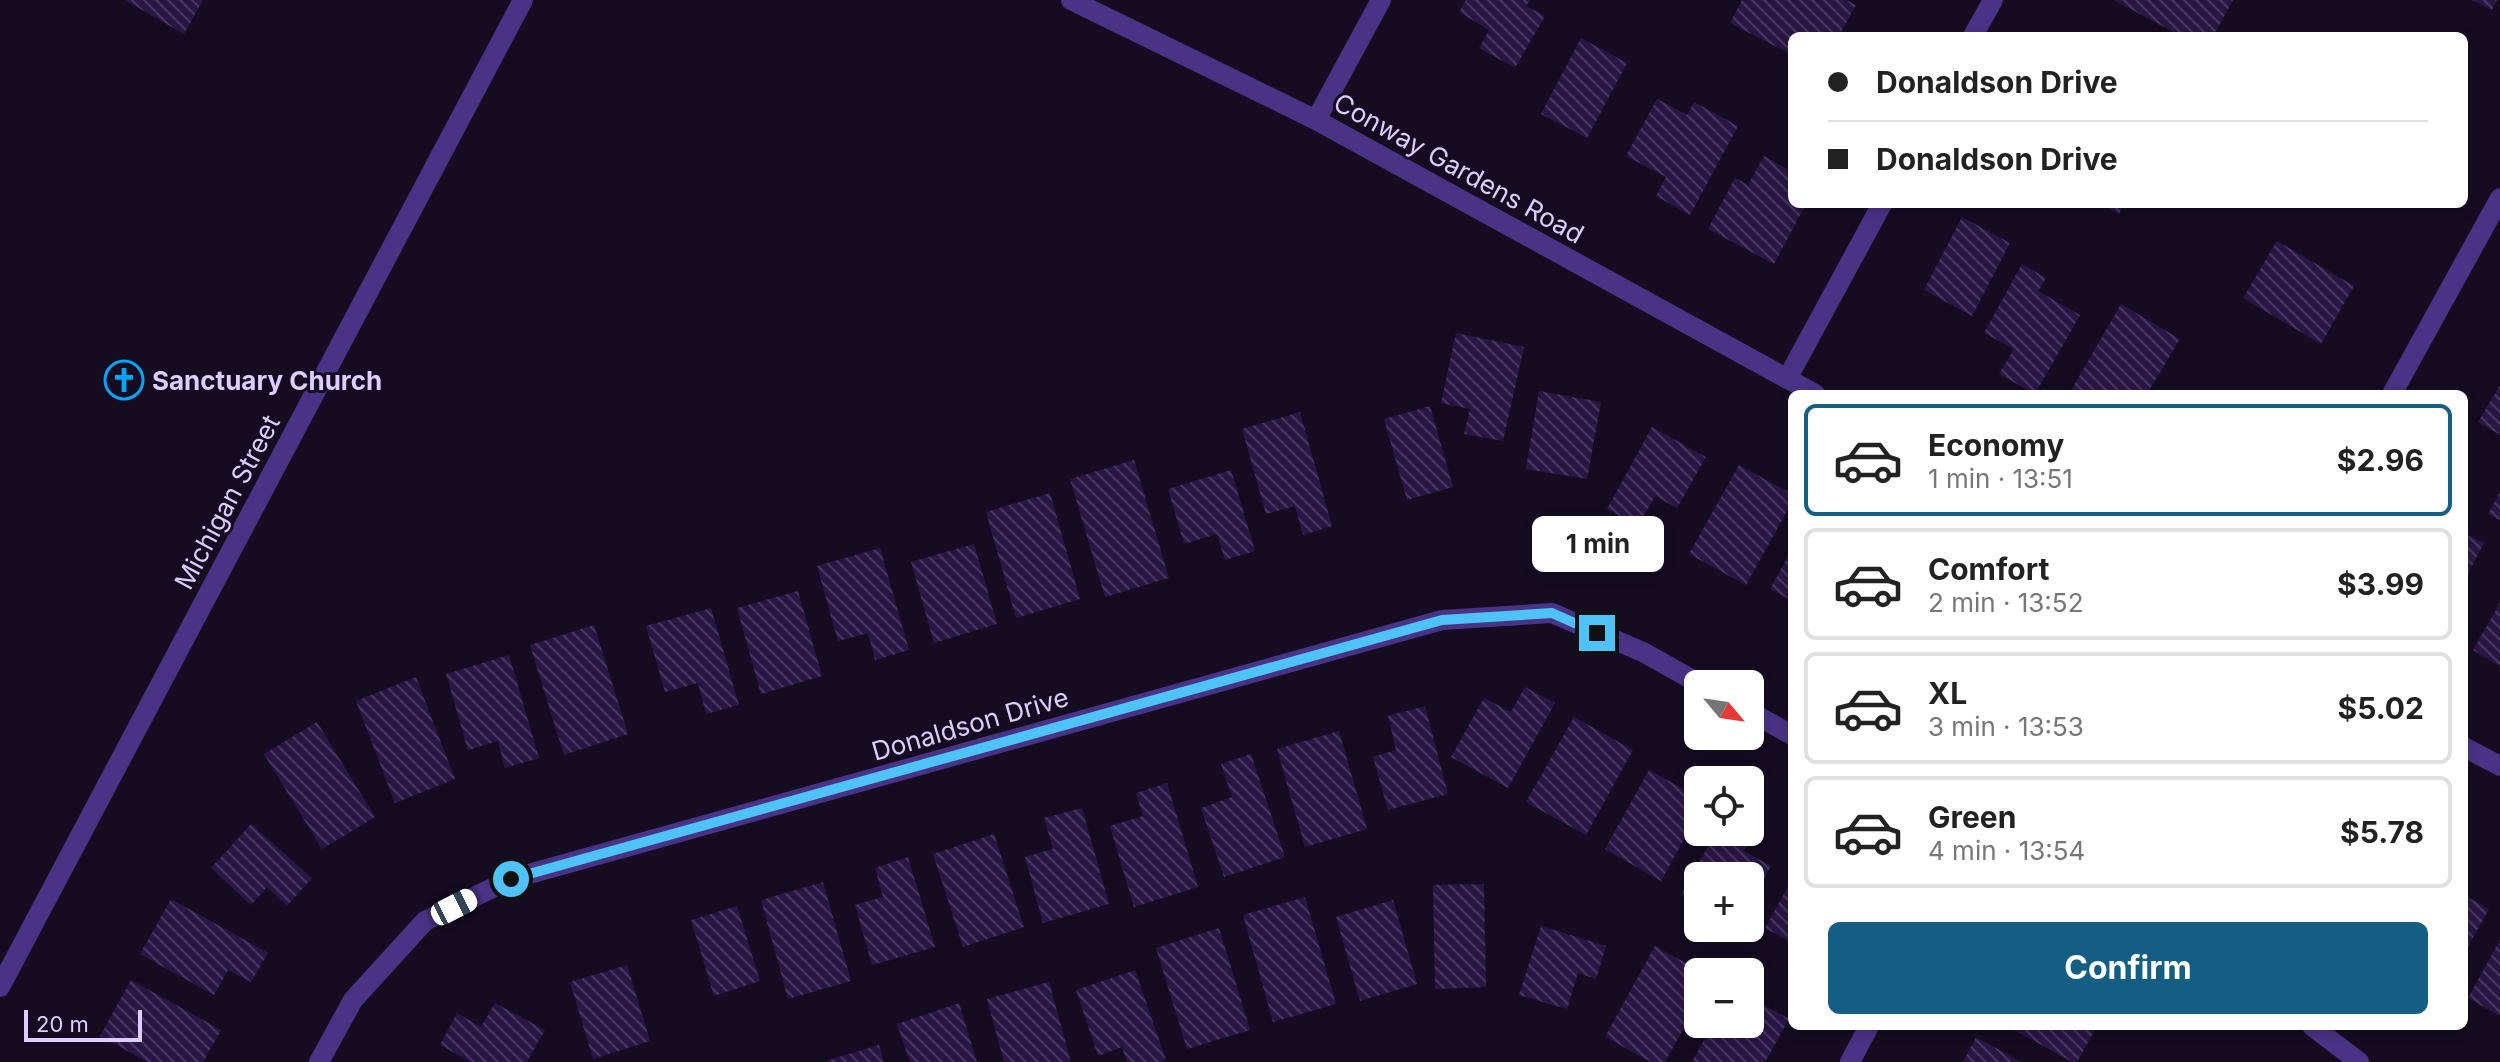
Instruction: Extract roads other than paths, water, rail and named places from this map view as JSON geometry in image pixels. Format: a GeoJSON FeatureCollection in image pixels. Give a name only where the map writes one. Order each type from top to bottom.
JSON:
{"type":"FeatureCollection","features":[{"type":"Feature","properties":{"kind":"street","name":"Michigan Street"},"geometry":{"type":"LineString","coordinates":[[0,987],[523,0]]}},
{"type":"Feature","properties":{"kind":"street","name":"Conway Gardens Road"},"geometry":{"type":"LineString","coordinates":[[1071,0],[1316,120],[1808,390]]}},
{"type":"Feature","properties":{"kind":"street"},"geometry":{"type":"LineString","coordinates":[[1316,120],[1381,0]]}},
{"type":"Feature","properties":{"kind":"street"},"geometry":{"type":"LineString","coordinates":[[1975,32],[1993,0]]}},
{"type":"Feature","properties":{"kind":"street"},"geometry":{"type":"LineString","coordinates":[[2394,390],[2500,198]]}},
{"type":"Feature","properties":{"kind":"street"},"geometry":{"type":"LineString","coordinates":[[1787,379],[1880,208]]}},
{"type":"Feature","properties":{"kind":"street","name":"Donaldson Drive"},"geometry":{"type":"LineString","coordinates":[[319,1062],[353,1000],[425,921],[511,879],[1442,620],[1552,613],[1643,652],[1684,675]]}},
{"type":"Feature","properties":{"kind":"street"},"geometry":{"type":"LineString","coordinates":[[1764,720],[1788,733]]}},
{"type":"Feature","properties":{"kind":"street"},"geometry":{"type":"LineString","coordinates":[[2468,749],[2500,766]]}},
{"type":"Feature","properties":{"kind":"street"},"geometry":{"type":"LineString","coordinates":[[1850,1062],[1867,1030]]}},
{"type":"Feature","properties":{"kind":"street"},"geometry":{"type":"LineString","coordinates":[[2317,1030],[2359,1062]]}},
{"type":"Feature","properties":{"kind":"place","name":"Sanctuary Church"},"geometry":{"type":"Point","coordinates":[124,380]}}]}
